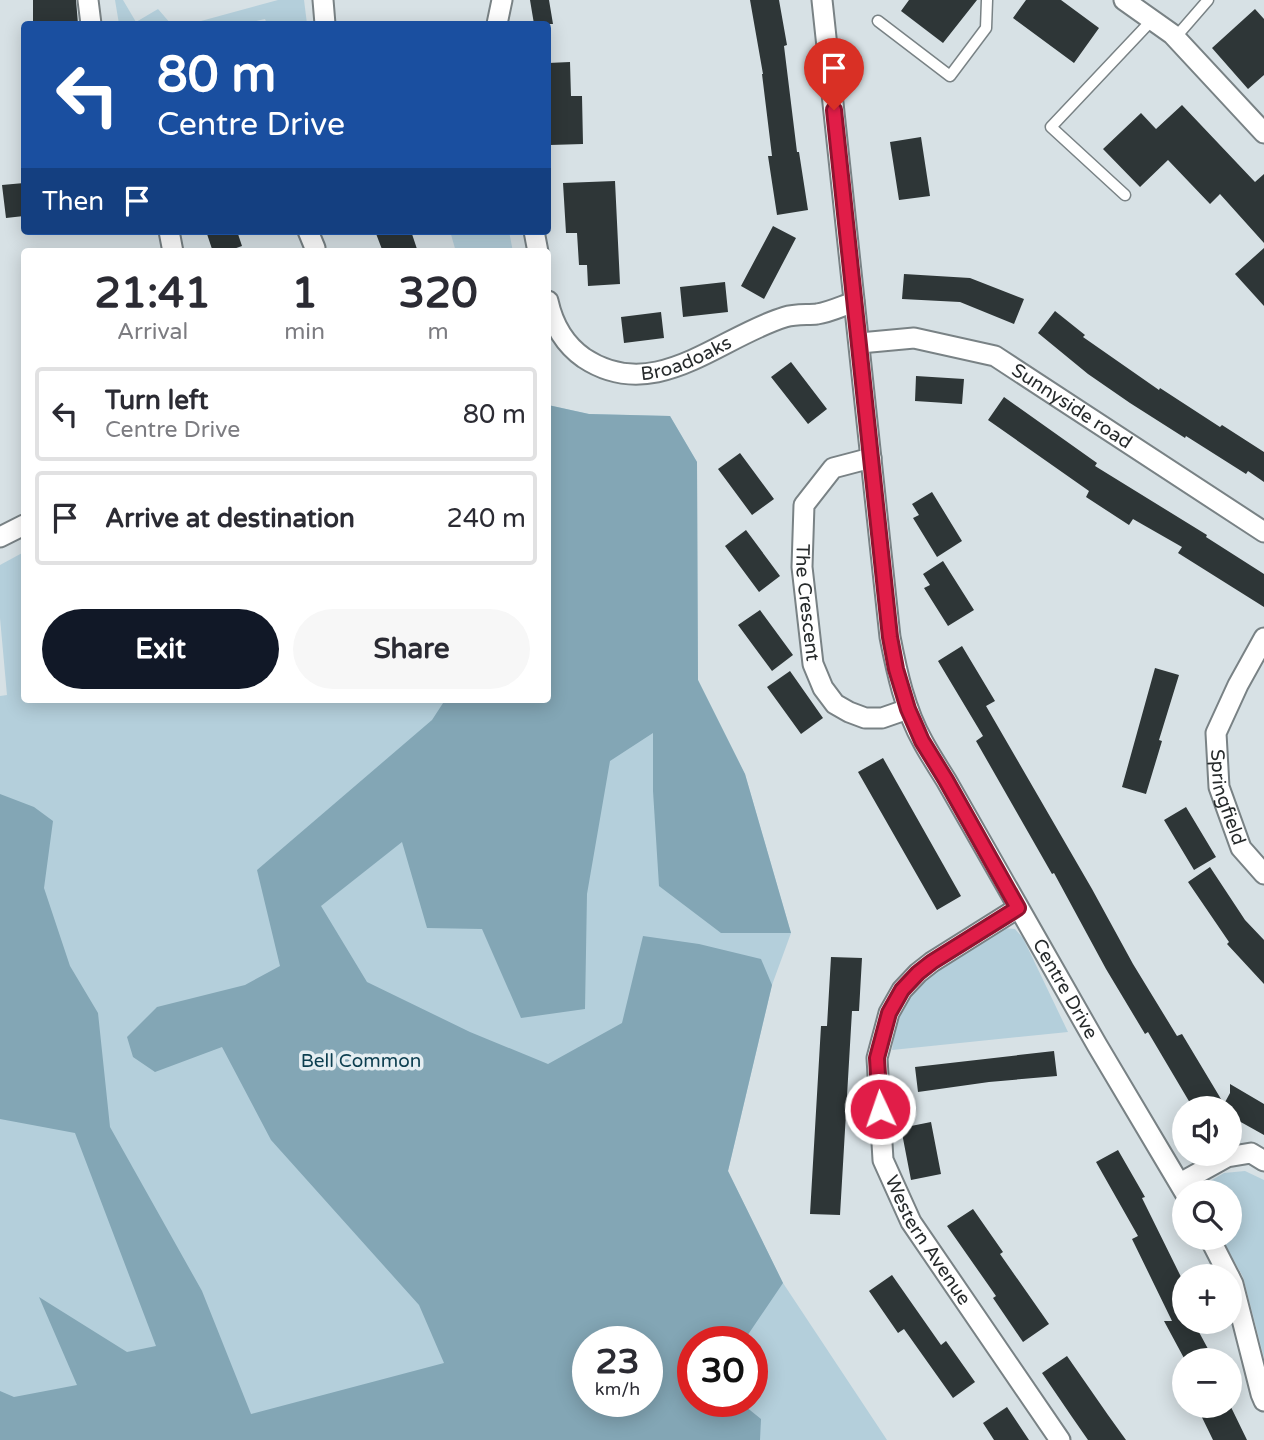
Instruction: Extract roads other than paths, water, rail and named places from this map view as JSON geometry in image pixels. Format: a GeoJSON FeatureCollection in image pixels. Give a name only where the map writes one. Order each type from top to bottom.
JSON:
{"type":"FeatureCollection","features":[{"type":"Feature","properties":{"kind":"street"},"geometry":{"type":"LineString","coordinates":[[88,0],[91,21]]}},
{"type":"Feature","properties":{"kind":"street"},"geometry":{"type":"LineString","coordinates":[[323,0],[325,21]]}},
{"type":"Feature","properties":{"kind":"street"},"geometry":{"type":"LineString","coordinates":[[498,21],[502,0]]}},
{"type":"Feature","properties":{"kind":"street","name":"Centre Drive"},"geometry":{"type":"LineString","coordinates":[[822,0],[890,637],[908,709],[922,741],[1177,1180]]}},
{"type":"Feature","properties":{"kind":"street"},"geometry":{"type":"LineString","coordinates":[[1124,0],[1175,38],[1264,133]]}},
{"type":"Feature","properties":{"kind":"street","name":"Broadoaks"},"geometry":{"type":"LineString","coordinates":[[551,312],[562,337],[575,352],[591,362],[628,375],[658,373],[787,316],[820,313],[854,302]]}},
{"type":"Feature","properties":{"kind":"street","name":"Sunnyside road"},"geometry":{"type":"LineString","coordinates":[[859,343],[914,338],[995,356],[1264,532]]}},
{"type":"Feature","properties":{"kind":"street","name":"The Crescent"},"geometry":{"type":"LineString","coordinates":[[871,458],[832,468],[804,505],[802,567],[813,664],[823,688],[835,704],[849,712],[865,718],[882,718],[908,709]]}},
{"type":"Feature","properties":{"kind":"street"},"geometry":{"type":"LineString","coordinates":[[0,537],[21,526]]}},
{"type":"Feature","properties":{"kind":"street","name":"Springfield"},"geometry":{"type":"LineString","coordinates":[[1264,638],[1216,733],[1219,787],[1241,848],[1264,874]]}},
{"type":"Feature","properties":{"kind":"street","name":"Western Avenue"},"geometry":{"type":"LineString","coordinates":[[1018,908],[918,973],[902,990],[889,1013],[877,1058],[883,1160],[911,1222],[1060,1440]]}},
{"type":"Feature","properties":{"kind":"street"},"geometry":{"type":"LineString","coordinates":[[1194,1180],[1227,1157],[1251,1153],[1264,1161]]}},
{"type":"Feature","properties":{"kind":"street"},"geometry":{"type":"LineString","coordinates":[[1242,1317],[1263,1396]]}},
{"type":"Feature","properties":{"kind":"lane"},"geometry":{"type":"LineString","coordinates":[[878,21],[950,76],[986,28],[987,0]]}},
{"type":"Feature","properties":{"kind":"lane"},"geometry":{"type":"LineString","coordinates":[[1175,38],[1208,0]]}},
{"type":"Feature","properties":{"kind":"lane"},"geometry":{"type":"LineString","coordinates":[[1125,195],[1051,127],[1152,20]]}},
{"type":"Feature","properties":{"kind":"park label","name":"Bell Common"},"geometry":{"type":"Point","coordinates":[361,1061]}}]}
